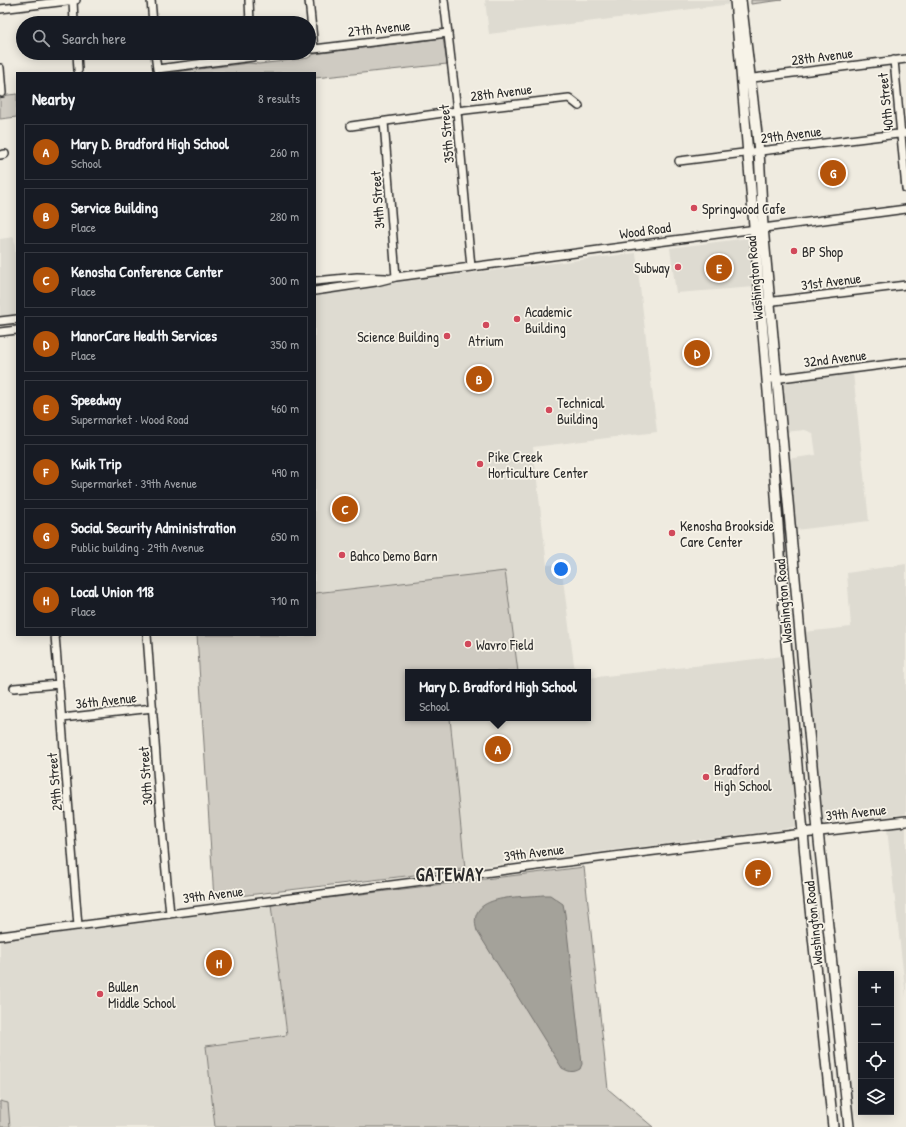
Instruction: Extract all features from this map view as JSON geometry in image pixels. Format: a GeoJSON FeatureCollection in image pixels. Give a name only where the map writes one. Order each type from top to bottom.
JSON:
{"type":"FeatureCollection","features":[{"type":"Feature","properties":{"kind":"main road","name":"Washington Road"},"geometry":{"type":"LineString","coordinates":[[735,0],[748,152],[770,302],[818,831],[849,1127]]}},
{"type":"Feature","properties":{"kind":"main road","name":"Washington Road"},"geometry":{"type":"LineString","coordinates":[[741,0],[759,151],[760,303],[770,414],[794,735],[833,1127]]}},
{"type":"Feature","properties":{"kind":"main road"},"geometry":{"type":"LineString","coordinates":[[770,414],[780,413]]}},
{"type":"Feature","properties":{"kind":"main road"},"geometry":{"type":"LineString","coordinates":[[794,735],[800,734],[804,738],[807,763],[813,775]]}},
{"type":"Feature","properties":{"kind":"main road","name":"39th Avenue"},"geometry":{"type":"LineString","coordinates":[[803,833],[906,821]]}},
{"type":"Feature","properties":{"kind":"street"},"geometry":{"type":"LineString","coordinates":[[73,0],[74,16]]}},
{"type":"Feature","properties":{"kind":"street"},"geometry":{"type":"LineString","coordinates":[[0,9],[76,0]]}},
{"type":"Feature","properties":{"kind":"street"},"geometry":{"type":"LineString","coordinates":[[151,0],[152,16]]}},
{"type":"Feature","properties":{"kind":"street"},"geometry":{"type":"LineString","coordinates":[[248,0],[249,16]]}},
{"type":"Feature","properties":{"kind":"street","name":"27th Avenue"},"geometry":{"type":"LineString","coordinates":[[309,0],[311,16]]}},
{"type":"Feature","properties":{"kind":"street","name":"35th Street"},"geometry":{"type":"LineString","coordinates":[[444,0],[457,111],[471,267]]}},
{"type":"Feature","properties":{"kind":"street","name":"27th Avenue"},"geometry":{"type":"LineString","coordinates":[[316,49],[448,33]]}},
{"type":"Feature","properties":{"kind":"street","name":"28th Avenue"},"geometry":{"type":"LineString","coordinates":[[741,79],[906,59]]}},
{"type":"Feature","properties":{"kind":"street"},"geometry":{"type":"LineString","coordinates":[[77,60],[78,70]]}},
{"type":"Feature","properties":{"kind":"street"},"geometry":{"type":"LineString","coordinates":[[156,60],[157,69],[219,60]]}},
{"type":"Feature","properties":{"kind":"street","name":"40th Street"},"geometry":{"type":"LineString","coordinates":[[894,60],[904,133],[906,189]]}},
{"type":"Feature","properties":{"kind":"street"},"geometry":{"type":"LineString","coordinates":[[0,68],[2,93]]}},
{"type":"Feature","properties":{"kind":"street","name":"28th Avenue"},"geometry":{"type":"LineString","coordinates":[[351,126],[457,111],[569,98],[579,106]]}},
{"type":"Feature","properties":{"kind":"street","name":"34th Street"},"geometry":{"type":"LineString","coordinates":[[384,122],[396,277]]}},
{"type":"Feature","properties":{"kind":"street","name":"29th Avenue"},"geometry":{"type":"LineString","coordinates":[[679,161],[904,133]]}},
{"type":"Feature","properties":{"kind":"street","name":"Wood Road"},"geometry":{"type":"LineString","coordinates":[[316,281],[362,277],[388,278],[759,227],[906,209]]}},
{"type":"Feature","properties":{"kind":"street","name":"Wood Road"},"geometry":{"type":"LineString","coordinates":[[316,292],[376,282],[388,278]]}},
{"type":"Feature","properties":{"kind":"street","name":"31st Avenue"},"geometry":{"type":"LineString","coordinates":[[760,303],[906,285]]}},
{"type":"Feature","properties":{"kind":"street"},"geometry":{"type":"LineString","coordinates":[[0,321],[16,319]]}},
{"type":"Feature","properties":{"kind":"street"},"geometry":{"type":"LineString","coordinates":[[0,332],[16,330]]}},
{"type":"Feature","properties":{"kind":"street","name":"32nd Avenue"},"geometry":{"type":"LineString","coordinates":[[767,380],[906,362]]}},
{"type":"Feature","properties":{"kind":"street","name":"29th Street"},"geometry":{"type":"LineString","coordinates":[[55,636],[78,926]]}},
{"type":"Feature","properties":{"kind":"street","name":"30th Street"},"geometry":{"type":"LineString","coordinates":[[147,636],[170,914]]}},
{"type":"Feature","properties":{"kind":"street"},"geometry":{"type":"LineString","coordinates":[[14,688],[59,684]]}},
{"type":"Feature","properties":{"kind":"street","name":"36th Avenue"},"geometry":{"type":"LineString","coordinates":[[62,718],[153,708]]}},
{"type":"Feature","properties":{"kind":"street","name":"39th Avenue"},"geometry":{"type":"LineString","coordinates":[[0,936],[803,833]]}},
{"type":"Feature","properties":{"kind":"shaded area"},"geometry":{"type":"Polygon","coordinates":[[[485,0],[732,0],[732,4],[489,34],[485,0]]]}},
{"type":"Feature","properties":{"kind":"shaded area"},"geometry":{"type":"Polygon","coordinates":[[[751,0],[782,0],[751,4],[751,0]]]}},
{"type":"Feature","properties":{"kind":"shaded area"},"geometry":{"type":"Polygon","coordinates":[[[443,38],[447,64],[316,78],[316,72],[174,72],[249,63],[259,64],[292,60],[316,60],[316,54],[443,38]]]}},
{"type":"Feature","properties":{"kind":"shaded area"},"geometry":{"type":"Polygon","coordinates":[[[16,94],[16,117],[0,119],[0,96],[16,94]]]}},
{"type":"Feature","properties":{"kind":"shaded area"},"geometry":{"type":"Polygon","coordinates":[[[14,237],[16,262],[16,315],[0,317],[0,239],[14,237]]]}},
{"type":"Feature","properties":{"kind":"shaded area"},"geometry":{"type":"Polygon","coordinates":[[[748,238],[751,242],[755,287],[676,293],[670,248],[748,238]]]}},
{"type":"Feature","properties":{"kind":"shaded area"},"geometry":{"type":"Polygon","coordinates":[[[636,253],[657,432],[533,447],[547,565],[561,564],[575,669],[405,669],[405,721],[591,721],[591,678],[783,656],[798,818],[796,826],[785,829],[214,899],[197,636],[316,636],[316,295],[366,286],[636,253]]]}},
{"type":"Feature","properties":{"kind":"shaded area"},"geometry":{"type":"Polygon","coordinates":[[[853,373],[869,521],[796,530],[787,459],[816,455],[813,433],[805,430],[784,432],[782,383],[853,373]]]}},
{"type":"Feature","properties":{"kind":"shaded area"},"geometry":{"type":"Polygon","coordinates":[[[906,564],[906,814],[824,823],[821,821],[804,632],[851,627],[847,573],[906,564]]]}},
{"type":"Feature","properties":{"kind":"shaded area"},"geometry":{"type":"Polygon","coordinates":[[[505,571],[518,669],[405,669],[405,721],[450,721],[465,869],[214,899],[197,636],[316,636],[316,593],[505,571]]]}},
{"type":"Feature","properties":{"kind":"shaded area"},"geometry":{"type":"Polygon","coordinates":[[[906,827],[906,997],[887,829],[906,827]]]}},
{"type":"Feature","properties":{"kind":"shaded area"},"geometry":{"type":"Polygon","coordinates":[[[584,867],[608,1089],[653,1127],[215,1127],[206,1046],[287,1035],[271,905],[584,867]]]}},
{"type":"Feature","properties":{"kind":"shaded area"},"geometry":{"type":"Polygon","coordinates":[[[550,895],[563,904],[565,914],[582,1064],[580,1069],[575,1071],[569,1071],[562,1068],[477,931],[475,919],[479,910],[486,904],[496,900],[508,898],[550,895]]]}},
{"type":"Feature","properties":{"kind":"shaded area","name":"Bullen Middle School"},"geometry":{"type":"Polygon","coordinates":[[[271,905],[287,1036],[206,1046],[215,1127],[0,1127],[0,941],[271,905]]]}},
{"type":"Feature","properties":{"kind":"shaded area"},"geometry":{"type":"Polygon","coordinates":[[[0,1101],[8,1103],[10,1127],[0,1127],[0,1101]]]}},
{"type":"Feature","properties":{"kind":"place","name":"Social Security Administration"},"geometry":{"type":"Point","coordinates":[833,173]}},
{"type":"Feature","properties":{"kind":"place","name":"Springwood Cafe"},"geometry":{"type":"Point","coordinates":[694,208]}},
{"type":"Feature","properties":{"kind":"place","name":"BP Shop"},"geometry":{"type":"Point","coordinates":[794,251]}},
{"type":"Feature","properties":{"kind":"place","name":"Subway"},"geometry":{"type":"Point","coordinates":[678,267]}},
{"type":"Feature","properties":{"kind":"place","name":"Speedway"},"geometry":{"type":"Point","coordinates":[719,268]}},
{"type":"Feature","properties":{"kind":"place","name":"Academic Building"},"geometry":{"type":"Point","coordinates":[517,319]}},
{"type":"Feature","properties":{"kind":"place","name":"Atrium"},"geometry":{"type":"Point","coordinates":[486,325]}},
{"type":"Feature","properties":{"kind":"place","name":"Science Building"},"geometry":{"type":"Point","coordinates":[447,336]}},
{"type":"Feature","properties":{"kind":"place","name":"ManorCare Health Services"},"geometry":{"type":"Point","coordinates":[697,353]}},
{"type":"Feature","properties":{"kind":"place","name":"Service Building"},"geometry":{"type":"Point","coordinates":[479,379]}},
{"type":"Feature","properties":{"kind":"place","name":"Technical Building"},"geometry":{"type":"Point","coordinates":[549,410]}},
{"type":"Feature","properties":{"kind":"place","name":"Pike Creek Horticulture Center"},"geometry":{"type":"Point","coordinates":[480,464]}},
{"type":"Feature","properties":{"kind":"place","name":"Kenosha Conference Center"},"geometry":{"type":"Point","coordinates":[345,509]}},
{"type":"Feature","properties":{"kind":"place","name":"Kenosha Brookside Care Center"},"geometry":{"type":"Point","coordinates":[672,533]}},
{"type":"Feature","properties":{"kind":"place","name":"Bahco Demo Barn"},"geometry":{"type":"Point","coordinates":[342,555]}},
{"type":"Feature","properties":{"kind":"place","name":"Wavro Field"},"geometry":{"type":"Point","coordinates":[468,644]}},
{"type":"Feature","properties":{"kind":"place","name":"Mary D. Bradford High School"},"geometry":{"type":"Point","coordinates":[498,749]}},
{"type":"Feature","properties":{"kind":"place","name":"Bradford High School"},"geometry":{"type":"Point","coordinates":[706,777]}},
{"type":"Feature","properties":{"kind":"place","name":"Kwik Trip"},"geometry":{"type":"Point","coordinates":[758,873]}},
{"type":"Feature","properties":{"kind":"place","name":"Local Union 118"},"geometry":{"type":"Point","coordinates":[219,963]}},
{"type":"Feature","properties":{"kind":"place","name":"Bullen Middle School"},"geometry":{"type":"Point","coordinates":[100,994]}},
{"type":"Feature","properties":{"kind":"district","name":"GATEWAY"},"geometry":{"type":"Point","coordinates":[450,874]}}]}
